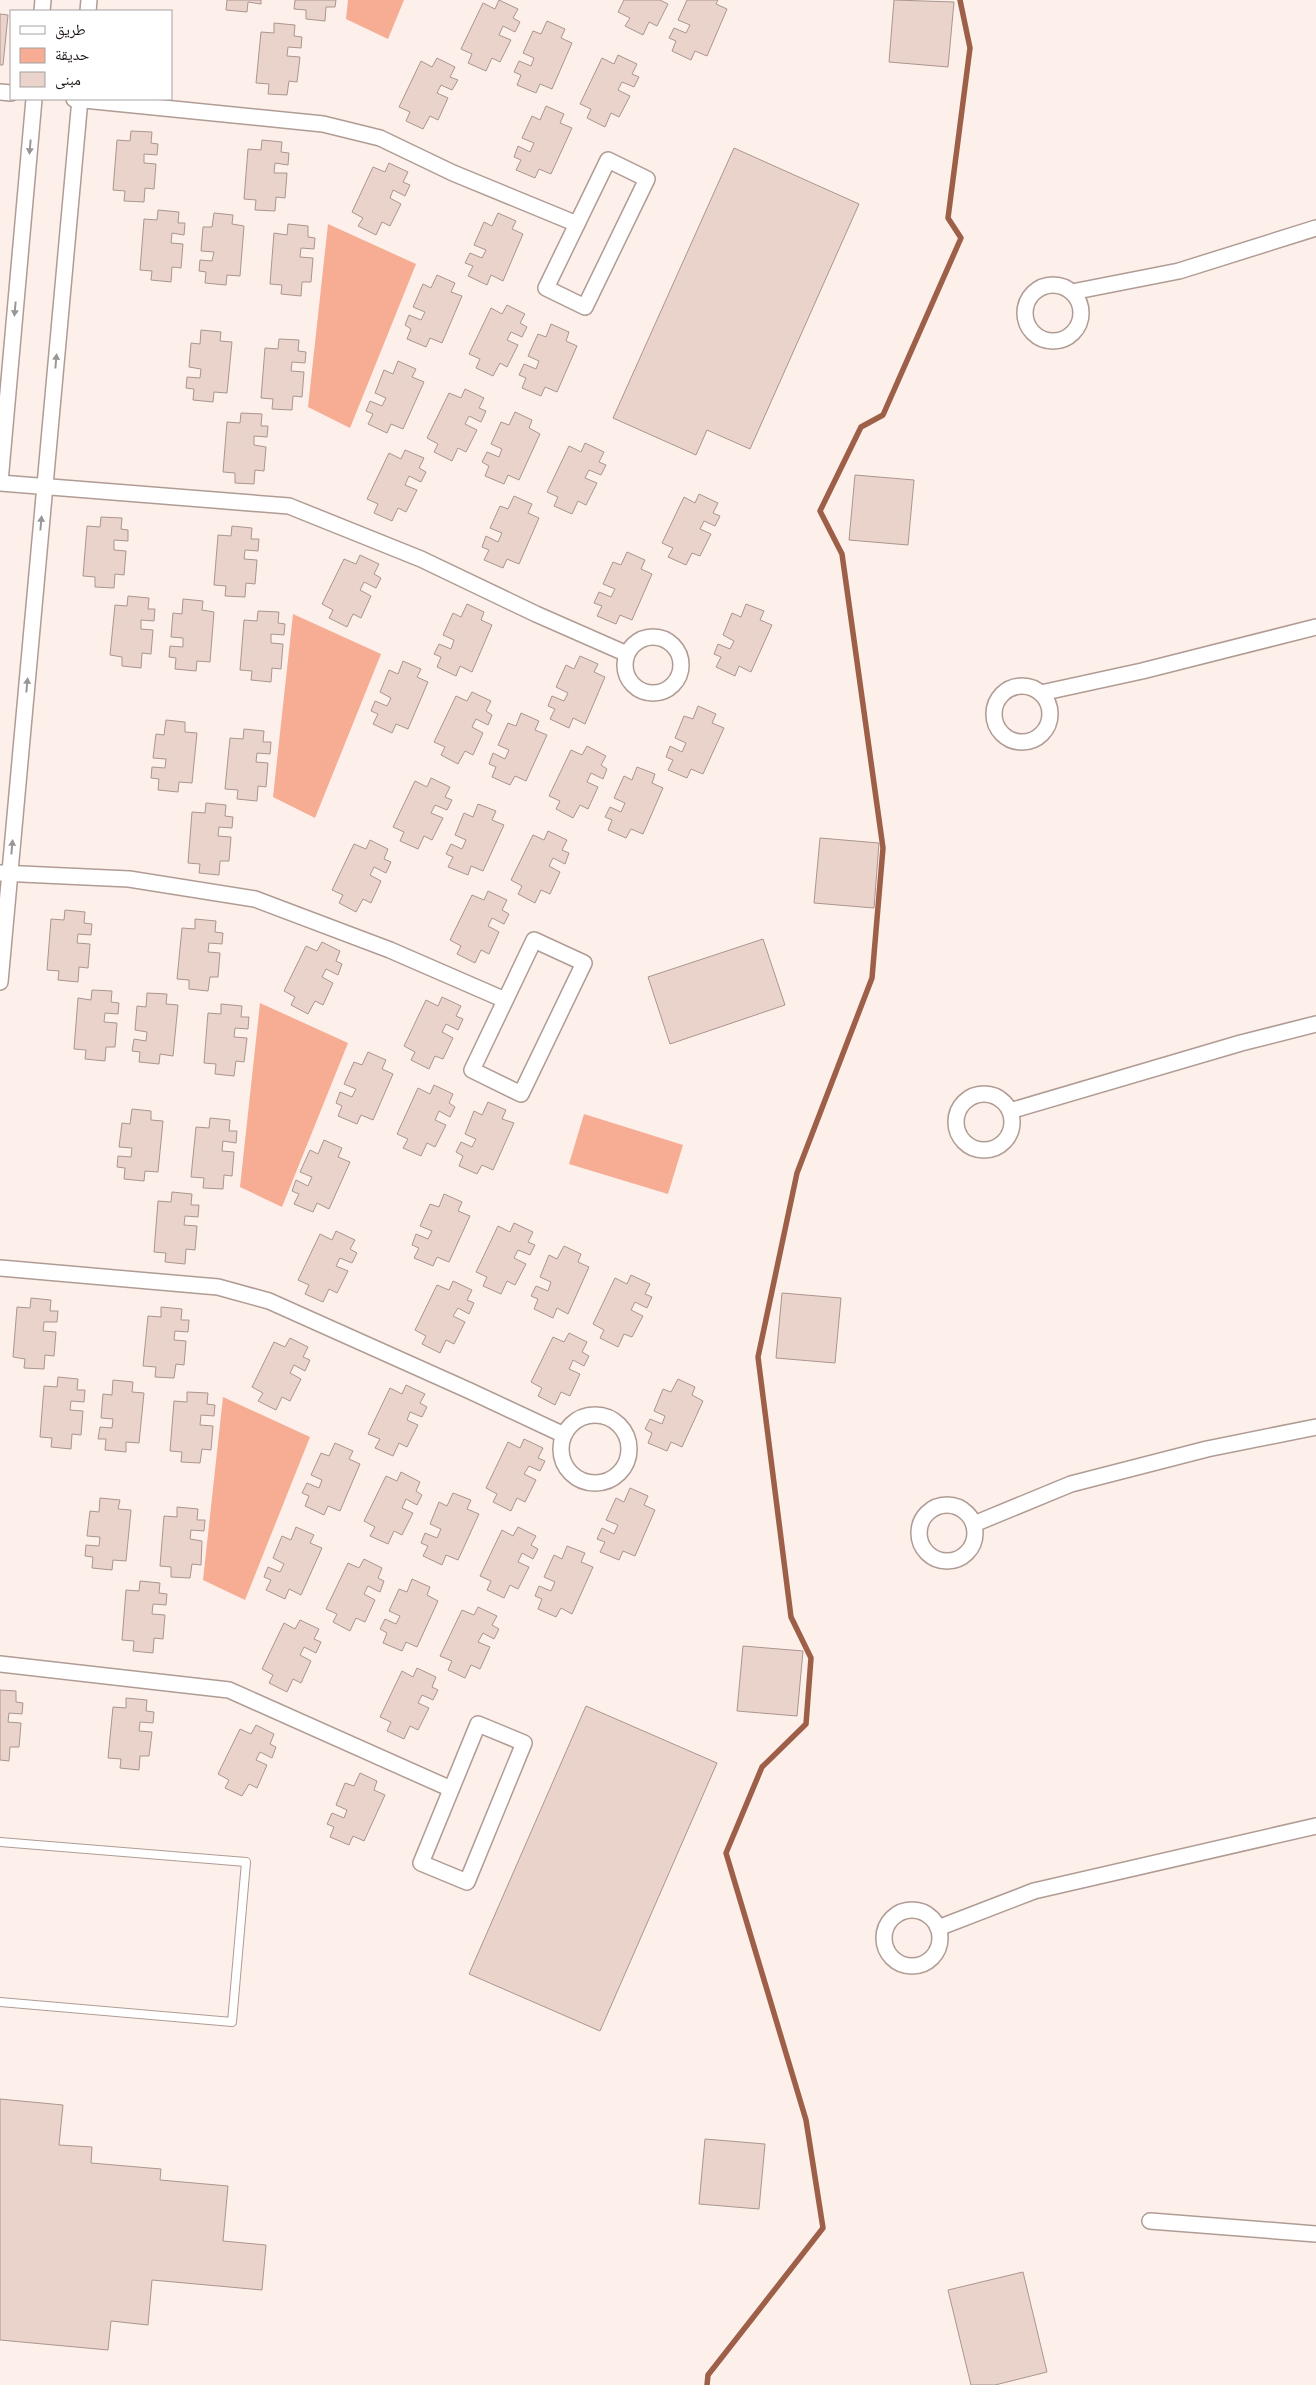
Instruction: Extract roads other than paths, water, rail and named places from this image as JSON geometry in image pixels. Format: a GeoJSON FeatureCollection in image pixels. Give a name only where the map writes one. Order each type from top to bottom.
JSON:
{"type":"FeatureCollection","features":[{"type":"Feature","properties":{"kind":"street"},"geometry":{"type":"LineString","coordinates":[[34,100],[0,482],[289,506],[421,560],[627,654]]}},
{"type":"Feature","properties":{"kind":"street"},"geometry":{"type":"LineString","coordinates":[[0,982],[5,874],[45,487],[80,100]]}},
{"type":"Feature","properties":{"kind":"street"},"geometry":{"type":"LineString","coordinates":[[90,100],[322,124],[380,138],[453,173],[577,224]]}},
{"type":"Feature","properties":{"kind":"street"},"geometry":{"type":"LineString","coordinates":[[608,160],[647,179],[585,307],[546,288],[577,224],[608,160]]}},
{"type":"Feature","properties":{"kind":"street"},"geometry":{"type":"LineString","coordinates":[[1072,292],[1179,271],[1316,228]]}},
{"type":"Feature","properties":{"kind":"street"},"geometry":{"type":"LineString","coordinates":[[1041,693],[1142,671],[1316,626]]}},
{"type":"Feature","properties":{"kind":"street"},"geometry":{"type":"LineString","coordinates":[[5,874],[129,879],[255,899],[390,950],[505,1000]]}},
{"type":"Feature","properties":{"kind":"street"},"geometry":{"type":"LineString","coordinates":[[534,940],[584,963],[522,1094],[472,1070],[505,1000],[534,940]]}},
{"type":"Feature","properties":{"kind":"street"},"geometry":{"type":"LineString","coordinates":[[1010,1112],[1241,1043],[1316,1024]]}},
{"type":"Feature","properties":{"kind":"street"},"geometry":{"type":"LineString","coordinates":[[0,1268],[218,1287],[269,1301],[470,1391],[564,1436]]}},
{"type":"Feature","properties":{"kind":"street"},"geometry":{"type":"LineString","coordinates":[[595,1414],[605,1416],[614,1420],[628,1438],[629,1450],[627,1461],[621,1471],[612,1479],[601,1483],[580,1480],[572,1474],[562,1456],[564,1436],[576,1420],[595,1414]]}},
{"type":"Feature","properties":{"kind":"street"},"geometry":{"type":"LineString","coordinates":[[974,1524],[1071,1484],[1207,1449],[1316,1427]]}},
{"type":"Feature","properties":{"kind":"street"},"geometry":{"type":"LineString","coordinates":[[0,1664],[165,1681],[229,1690],[451,1789]]}},
{"type":"Feature","properties":{"kind":"street"},"geometry":{"type":"LineString","coordinates":[[478,1724],[524,1743],[467,1882],[421,1863],[451,1789],[478,1724]]}},
{"type":"Feature","properties":{"kind":"street"},"geometry":{"type":"LineString","coordinates":[[938,1928],[1034,1891],[1316,1826]]}},
{"type":"Feature","properties":{"kind":"street"},"geometry":{"type":"LineString","coordinates":[[1150,2221],[1316,2234]]}},
{"type":"Feature","properties":{"kind":"lane"},"geometry":{"type":"LineString","coordinates":[[0,1842],[246,1862],[232,2022],[0,2002]]}},
{"type":"Feature","properties":{"kind":"waterway"},"geometry":{"type":"LineString","coordinates":[[707,2385],[708,2375],[823,2228],[806,2120],[726,1853],[762,1767],[806,1724],[811,1658],[791,1617],[758,1357],[797,1173],[872,978],[883,848],[842,554],[820,511],[861,427],[883,415],[961,238],[948,218],[970,48],[960,0]]}}]}
